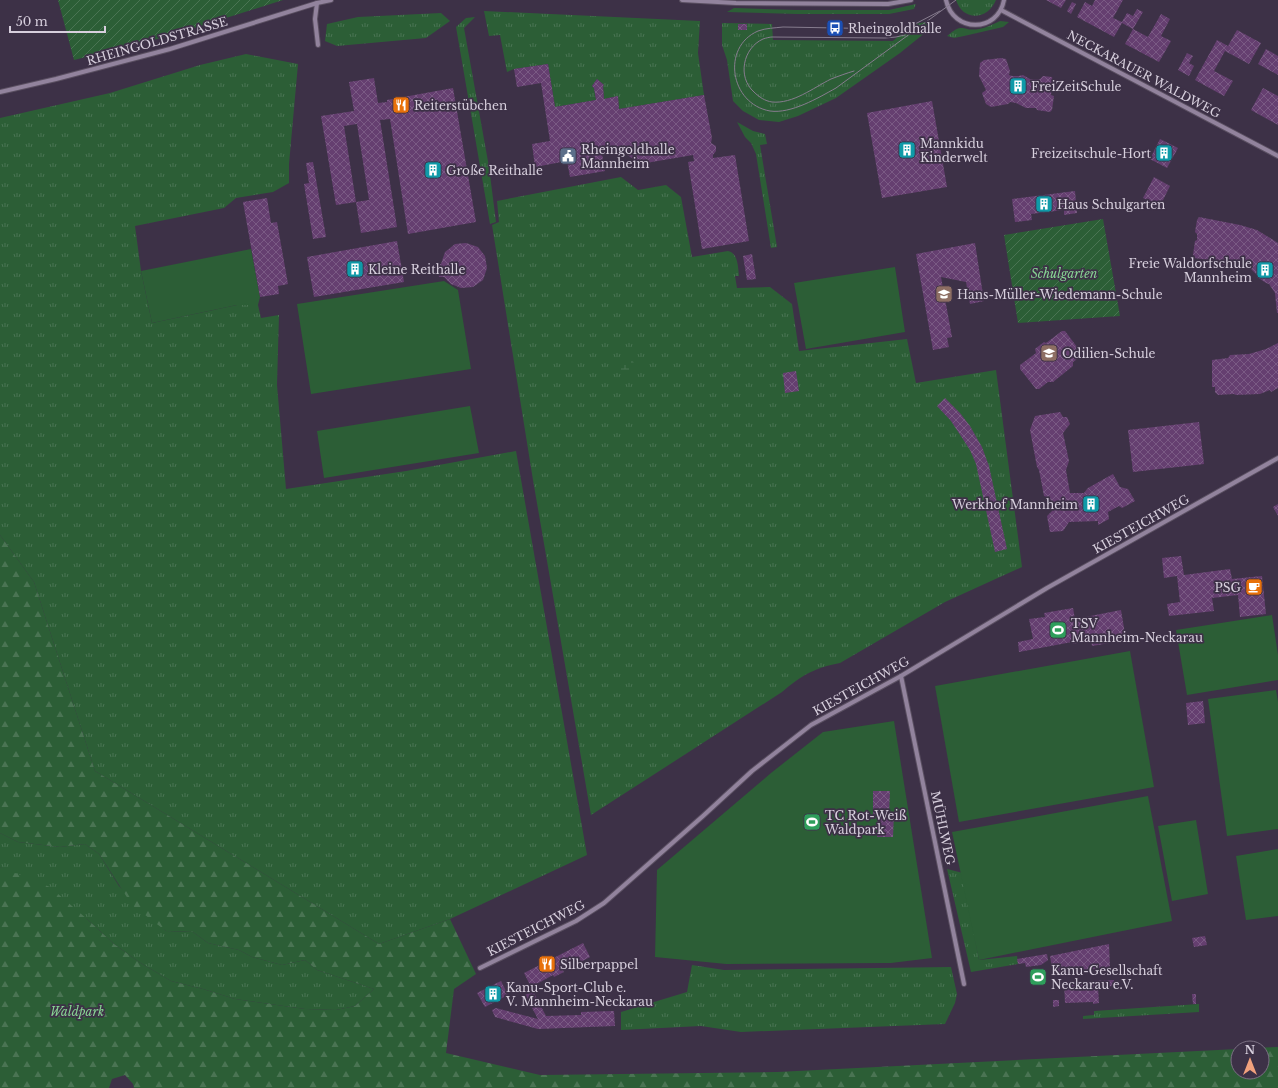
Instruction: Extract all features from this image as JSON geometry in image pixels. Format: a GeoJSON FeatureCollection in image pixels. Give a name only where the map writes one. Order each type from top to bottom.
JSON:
{"type":"FeatureCollection","features":[{"type":"Feature","properties":{"kind":"street","name":"RHEINGOLDSTRASSE"},"geometry":{"type":"LineString","coordinates":[[0,92],[170,49],[317,3],[331,0]]}},
{"type":"Feature","properties":{"kind":"street"},"geometry":{"type":"LineString","coordinates":[[682,0],[736,3],[888,4],[911,0]]}},
{"type":"Feature","properties":{"kind":"street"},"geometry":{"type":"LineString","coordinates":[[946,0],[947,6],[953,15],[963,22],[977,25],[991,21],[1001,10],[1004,0]]}},
{"type":"Feature","properties":{"kind":"street"},"geometry":{"type":"LineString","coordinates":[[317,3],[315,19],[318,45]]}},
{"type":"Feature","properties":{"kind":"street","name":"NECKARAUER WALDWEG"},"geometry":{"type":"LineString","coordinates":[[1001,10],[1278,156]]}},
{"type":"Feature","properties":{"kind":"street","name":"KIESTEICHWEG"},"geometry":{"type":"LineString","coordinates":[[480,968],[576,921],[604,903],[752,771],[783,745],[811,725],[901,676],[1047,588],[1278,458]]}},
{"type":"Feature","properties":{"kind":"street","name":"MÜHLWEG"},"geometry":{"type":"LineString","coordinates":[[901,676],[964,984]]}},
{"type":"Feature","properties":{"kind":"green space"},"geometry":{"type":"Polygon","coordinates":[[[58,0],[283,0],[169,36],[74,60],[58,0]]]}},
{"type":"Feature","properties":{"kind":"green space"},"geometry":{"type":"Polygon","coordinates":[[[956,0],[996,0],[987,12],[976,16],[964,12],[959,7],[956,0]]]}},
{"type":"Feature","properties":{"kind":"green space"},"geometry":{"type":"Polygon","coordinates":[[[916,4],[914,9],[889,14],[727,12],[734,8],[889,10],[916,4]]]}},
{"type":"Feature","properties":{"kind":"green space"},"geometry":{"type":"Polygon","coordinates":[[[484,11],[700,21],[698,53],[704,95],[619,109],[618,96],[604,99],[604,85],[597,79],[592,86],[594,88],[596,100],[555,107],[548,64],[514,69],[507,72],[500,35],[489,36],[484,11]]]}},
{"type":"Feature","properties":{"kind":"green space"},"geometry":{"type":"Polygon","coordinates":[[[441,13],[450,21],[426,38],[337,46],[325,41],[327,24],[358,17],[441,13]]]}},
{"type":"Feature","properties":{"kind":"green space"},"geometry":{"type":"Polygon","coordinates":[[[475,17],[464,28],[489,167],[496,222],[490,224],[456,27],[466,18],[475,17]]]}},
{"type":"Feature","properties":{"kind":"green space"},"geometry":{"type":"Polygon","coordinates":[[[1000,21],[1009,22],[1003,27],[964,36],[954,38],[947,36],[960,28],[973,30],[979,29],[1000,21]]]}},
{"type":"Feature","properties":{"kind":"green space"},"geometry":{"type":"Polygon","coordinates":[[[925,22],[931,28],[900,53],[836,98],[798,116],[779,122],[759,120],[743,111],[733,101],[727,60],[722,45],[722,23],[772,24],[773,40],[893,41],[911,25],[925,22]]]}},
{"type":"Feature","properties":{"kind":"green space"},"geometry":{"type":"Polygon","coordinates":[[[246,54],[298,64],[289,164],[289,183],[273,192],[236,198],[224,208],[135,226],[141,271],[152,323],[237,305],[258,305],[261,318],[279,315],[277,385],[286,489],[406,471],[516,451],[587,855],[450,919],[379,944],[95,771],[34,582],[0,535],[0,118],[110,93],[200,65],[246,54]]]}},
{"type":"Feature","properties":{"kind":"green space"},"geometry":{"type":"Polygon","coordinates":[[[737,122],[753,131],[765,134],[767,144],[760,145],[777,247],[771,248],[756,154],[751,143],[745,137],[737,122]]]}},
{"type":"Feature","properties":{"kind":"green space"},"geometry":{"type":"Polygon","coordinates":[[[621,177],[638,190],[666,185],[681,197],[692,257],[728,251],[731,252],[736,257],[738,265],[739,276],[735,276],[737,288],[770,287],[792,304],[799,351],[907,339],[916,383],[996,370],[1022,567],[945,602],[840,663],[823,667],[802,677],[782,692],[591,815],[533,480],[492,225],[499,222],[497,201],[621,177]]]}},
{"type":"Feature","properties":{"kind":"green space","name":"Schulgarten"},"geometry":{"type":"Polygon","coordinates":[[[1103,219],[1120,316],[1018,323],[1004,235],[1103,219]]]}},
{"type":"Feature","properties":{"kind":"green space"},"geometry":{"type":"Polygon","coordinates":[[[251,249],[260,297],[258,305],[237,305],[152,323],[141,271],[251,249]]]}},
{"type":"Feature","properties":{"kind":"green space"},"geometry":{"type":"Polygon","coordinates":[[[895,267],[905,332],[806,349],[794,283],[895,267]]]}},
{"type":"Feature","properties":{"kind":"green space"},"geometry":{"type":"Polygon","coordinates":[[[444,281],[458,290],[471,369],[311,394],[297,304],[444,281]]]}},
{"type":"Feature","properties":{"kind":"green space"},"geometry":{"type":"Polygon","coordinates":[[[623,361],[633,361],[634,364],[633,370],[628,373],[622,372],[619,368],[623,361]]]}},
{"type":"Feature","properties":{"kind":"green space"},"geometry":{"type":"Polygon","coordinates":[[[470,406],[479,453],[324,478],[317,431],[470,406]]]}},
{"type":"Feature","properties":{"kind":"green space","name":"Waldpark"},"geometry":{"type":"Polygon","coordinates":[[[0,535],[34,582],[95,771],[379,944],[450,919],[476,974],[454,989],[446,1053],[540,1075],[777,1072],[1230,1049],[1230,1080],[1270,1080],[1270,1047],[1278,1047],[1278,1088],[134,1088],[133,1084],[125,1075],[112,1079],[109,1088],[0,1088],[0,867],[50,887],[114,944],[139,962],[171,981],[235,999],[305,1009],[336,1010],[355,1006],[374,989],[317,970],[305,960],[282,965],[252,957],[239,950],[208,943],[193,932],[166,931],[132,905],[99,854],[85,844],[60,847],[18,842],[0,833],[0,535]]]}},
{"type":"Feature","properties":{"kind":"green space"},"geometry":{"type":"Polygon","coordinates":[[[1272,615],[1278,655],[1278,680],[1187,695],[1176,630],[1272,615]]]}},
{"type":"Feature","properties":{"kind":"green space"},"geometry":{"type":"Polygon","coordinates":[[[1130,651],[1154,787],[959,822],[935,686],[1130,651]]]}},
{"type":"Feature","properties":{"kind":"green space"},"geometry":{"type":"Polygon","coordinates":[[[1276,690],[1278,702],[1278,829],[1227,836],[1208,699],[1276,690]]]}},
{"type":"Feature","properties":{"kind":"green space","name":"TC Rot-Weiß Waldpark"},"geometry":{"type":"Polygon","coordinates":[[[894,721],[932,958],[891,963],[726,964],[655,957],[657,870],[771,773],[823,732],[894,721]]]}},
{"type":"Feature","properties":{"kind":"green space"},"geometry":{"type":"Polygon","coordinates":[[[1148,796],[1172,921],[979,960],[952,832],[1148,796]]]}},
{"type":"Feature","properties":{"kind":"green space"},"geometry":{"type":"Polygon","coordinates":[[[1196,820],[1208,894],[1172,901],[1158,826],[1196,820]]]}},
{"type":"Feature","properties":{"kind":"green space"},"geometry":{"type":"Polygon","coordinates":[[[0,833],[18,842],[60,847],[85,844],[99,854],[119,886],[166,931],[193,932],[208,943],[239,950],[252,957],[282,965],[305,960],[317,970],[374,989],[355,1006],[336,1010],[305,1009],[235,999],[171,981],[139,962],[114,944],[87,919],[0,867],[0,833]]]}},
{"type":"Feature","properties":{"kind":"green space"},"geometry":{"type":"Polygon","coordinates":[[[1278,849],[1278,916],[1246,920],[1236,856],[1278,849]]]}},
{"type":"Feature","properties":{"kind":"green space"},"geometry":{"type":"Polygon","coordinates":[[[947,869],[963,873],[979,960],[1017,956],[1018,964],[971,972],[947,869]]]}},
{"type":"Feature","properties":{"kind":"green space"},"geometry":{"type":"Polygon","coordinates":[[[692,965],[724,970],[951,967],[957,994],[955,1003],[945,1024],[741,1032],[701,1026],[621,1030],[621,1012],[687,992],[692,965]]]}},
{"type":"Feature","properties":{"kind":"green space"},"geometry":{"type":"Polygon","coordinates":[[[1199,1004],[1199,1012],[1083,1019],[1083,1016],[1094,1015],[1094,1011],[1199,1004]]]}},
{"type":"Feature","properties":{"kind":"building"},"geometry":{"type":"Polygon","coordinates":[[[1046,0],[1066,0],[1061,8],[1046,0]]]}},
{"type":"Feature","properties":{"kind":"building"},"geometry":{"type":"Polygon","coordinates":[[[1095,0],[1123,0],[1113,18],[1122,22],[1127,13],[1133,16],[1137,9],[1143,12],[1133,29],[1122,23],[1114,37],[1077,17],[1085,2],[1092,6],[1095,0]]]}},
{"type":"Feature","properties":{"kind":"building"},"geometry":{"type":"Polygon","coordinates":[[[1072,2],[1076,4],[1071,14],[1067,11],[1072,2]]]}},
{"type":"Feature","properties":{"kind":"building"},"geometry":{"type":"Polygon","coordinates":[[[1161,14],[1170,19],[1161,36],[1171,41],[1159,62],[1125,44],[1133,29],[1148,37],[1161,14]]]}},
{"type":"Feature","properties":{"kind":"building"},"geometry":{"type":"Polygon","coordinates":[[[738,24],[747,24],[747,30],[738,30],[738,24]]]}},
{"type":"Feature","properties":{"kind":"building"},"geometry":{"type":"Polygon","coordinates":[[[1237,30],[1261,43],[1249,64],[1225,51],[1214,71],[1233,81],[1224,96],[1195,80],[1217,40],[1228,46],[1237,30]]]}},
{"type":"Feature","properties":{"kind":"building"},"geometry":{"type":"Polygon","coordinates":[[[1266,49],[1278,56],[1278,75],[1258,64],[1266,49]]]}},
{"type":"Feature","properties":{"kind":"building"},"geometry":{"type":"Polygon","coordinates":[[[1187,53],[1193,56],[1189,63],[1194,66],[1189,76],[1178,70],[1187,53]]]}},
{"type":"Feature","properties":{"kind":"building","name":"FreiZeitSchule"},"geometry":{"type":"Polygon","coordinates":[[[1001,58],[1006,59],[1010,71],[1009,75],[1023,75],[1030,79],[1040,79],[1043,76],[1052,77],[1053,82],[1051,95],[1054,96],[1052,110],[1050,112],[1037,110],[1036,108],[1026,108],[1010,102],[1008,104],[991,107],[986,104],[982,93],[986,90],[979,76],[980,63],[984,60],[1001,58]]]}},
{"type":"Feature","properties":{"kind":"building","name":"Rheingoldhalle Mannheim"},"geometry":{"type":"Polygon","coordinates":[[[548,64],[555,107],[596,100],[594,88],[592,86],[597,79],[604,85],[604,99],[618,96],[619,109],[704,95],[712,138],[711,143],[716,146],[716,151],[713,158],[735,155],[749,241],[702,249],[688,162],[694,161],[693,155],[640,164],[626,154],[617,155],[616,146],[601,148],[605,171],[570,177],[567,161],[535,167],[532,144],[550,141],[541,83],[517,87],[514,69],[548,64]]]}},
{"type":"Feature","properties":{"kind":"building"},"geometry":{"type":"Polygon","coordinates":[[[374,78],[378,103],[453,88],[476,222],[408,234],[390,119],[380,120],[397,227],[361,233],[356,202],[336,205],[321,116],[354,111],[349,82],[374,78]],[[357,124],[344,126],[356,202],[369,200],[357,124]]]}},
{"type":"Feature","properties":{"kind":"building"},"geometry":{"type":"Polygon","coordinates":[[[1263,88],[1278,96],[1278,125],[1251,110],[1263,88]]]}},
{"type":"Feature","properties":{"kind":"building","name":"Mannkidu Kinderwelt"},"geometry":{"type":"Polygon","coordinates":[[[932,101],[947,187],[882,198],[867,113],[932,101]]]}},
{"type":"Feature","properties":{"kind":"building","name":"Freizeitschule-Hort"},"geometry":{"type":"Polygon","coordinates":[[[1160,139],[1178,148],[1167,168],[1150,159],[1160,139]]]}},
{"type":"Feature","properties":{"kind":"building"},"geometry":{"type":"Polygon","coordinates":[[[313,162],[326,237],[313,239],[304,184],[309,183],[306,163],[313,162]]]}},
{"type":"Feature","properties":{"kind":"building"},"geometry":{"type":"Polygon","coordinates":[[[1154,177],[1170,186],[1160,206],[1143,198],[1154,177]]]}},
{"type":"Feature","properties":{"kind":"building","name":"Haus Schulgarten"},"geometry":{"type":"Polygon","coordinates":[[[1075,191],[1077,213],[1064,215],[1064,210],[1031,214],[1032,220],[1015,222],[1012,199],[1075,191]]]}},
{"type":"Feature","properties":{"kind":"building"},"geometry":{"type":"Polygon","coordinates":[[[267,198],[271,223],[277,222],[288,284],[278,286],[279,294],[260,297],[243,202],[267,198]]]}},
{"type":"Feature","properties":{"kind":"building","name":"Freie Waldorfschule Mannheim"},"geometry":{"type":"Polygon","coordinates":[[[1199,217],[1257,230],[1278,243],[1278,313],[1275,293],[1269,284],[1257,277],[1257,275],[1248,266],[1229,261],[1226,265],[1211,263],[1209,260],[1194,258],[1195,241],[1197,240],[1197,234],[1195,232],[1199,217]]]}},
{"type":"Feature","properties":{"kind":"building","name":"Kleine Reithalle"},"geometry":{"type":"Polygon","coordinates":[[[397,241],[404,282],[314,297],[307,257],[397,241]]]}},
{"type":"Feature","properties":{"kind":"building"},"geometry":{"type":"Polygon","coordinates":[[[466,243],[478,247],[485,256],[487,268],[483,280],[473,287],[461,288],[451,284],[444,277],[439,277],[437,265],[441,264],[445,252],[455,244],[466,243]]]}},
{"type":"Feature","properties":{"kind":"building"},"geometry":{"type":"Polygon","coordinates":[[[975,243],[984,301],[970,304],[966,282],[941,277],[952,337],[947,338],[949,347],[933,350],[916,254],[975,243]]]}},
{"type":"Feature","properties":{"kind":"building"},"geometry":{"type":"Polygon","coordinates":[[[752,254],[756,279],[747,280],[743,256],[752,254]]]}},
{"type":"Feature","properties":{"kind":"building","name":"Odilien-Schule"},"geometry":{"type":"Polygon","coordinates":[[[1062,331],[1065,331],[1083,355],[1073,362],[1073,366],[1053,382],[1048,382],[1039,389],[1036,389],[1020,369],[1020,365],[1036,353],[1035,349],[1062,331]]]}},
{"type":"Feature","properties":{"kind":"building"},"geometry":{"type":"Polygon","coordinates":[[[1278,343],[1278,388],[1271,392],[1270,390],[1260,394],[1218,395],[1215,392],[1215,387],[1212,387],[1212,360],[1228,358],[1230,355],[1249,354],[1266,349],[1278,343]]]}},
{"type":"Feature","properties":{"kind":"building"},"geometry":{"type":"Polygon","coordinates":[[[796,371],[799,391],[785,393],[783,373],[796,371]]]}},
{"type":"Feature","properties":{"kind":"building"},"geometry":{"type":"Polygon","coordinates":[[[945,398],[970,426],[982,447],[989,466],[1007,549],[995,552],[976,464],[970,450],[951,421],[937,406],[945,398]]]}},
{"type":"Feature","properties":{"kind":"building"},"geometry":{"type":"Polygon","coordinates":[[[1060,412],[1063,417],[1067,417],[1070,424],[1063,433],[1069,461],[1066,470],[1070,493],[1084,493],[1088,488],[1113,474],[1120,487],[1128,489],[1135,501],[1122,508],[1119,506],[1108,512],[1109,519],[1098,525],[1098,521],[1069,522],[1063,531],[1050,532],[1047,516],[1052,511],[1050,498],[1044,496],[1030,430],[1035,416],[1060,412]]]}},
{"type":"Feature","properties":{"kind":"building"},"geometry":{"type":"Polygon","coordinates":[[[1199,422],[1204,464],[1133,472],[1128,430],[1199,422]]]}},
{"type":"Feature","properties":{"kind":"building"},"geometry":{"type":"Polygon","coordinates":[[[1278,504],[1278,516],[1273,507],[1278,504]]]}},
{"type":"Feature","properties":{"kind":"building"},"geometry":{"type":"Polygon","coordinates":[[[1181,556],[1184,575],[1230,569],[1232,579],[1262,576],[1266,614],[1240,617],[1238,595],[1212,598],[1214,611],[1169,616],[1167,604],[1180,602],[1177,576],[1164,578],[1162,558],[1181,556]]]}},
{"type":"Feature","properties":{"kind":"building"},"geometry":{"type":"Polygon","coordinates":[[[1073,608],[1075,619],[1121,610],[1125,634],[1114,636],[1115,642],[1092,646],[1091,640],[1019,652],[1018,642],[1033,639],[1029,619],[1045,617],[1044,613],[1073,608]]]}},
{"type":"Feature","properties":{"kind":"building"},"geometry":{"type":"Polygon","coordinates":[[[1203,701],[1205,723],[1188,725],[1186,703],[1203,701]]]}},
{"type":"Feature","properties":{"kind":"building"},"geometry":{"type":"Polygon","coordinates":[[[873,791],[890,791],[889,814],[894,814],[893,837],[877,837],[878,815],[873,814],[873,791]]]}},
{"type":"Feature","properties":{"kind":"building"},"geometry":{"type":"Polygon","coordinates":[[[1205,936],[1207,945],[1194,947],[1192,938],[1205,936]]]}},
{"type":"Feature","properties":{"kind":"building"},"geometry":{"type":"Polygon","coordinates":[[[583,943],[590,957],[563,971],[564,972],[554,977],[553,975],[531,987],[524,973],[583,943]]]}},
{"type":"Feature","properties":{"kind":"building"},"geometry":{"type":"Polygon","coordinates":[[[1109,944],[1110,968],[1058,972],[1052,968],[1050,956],[1109,944]]]}},
{"type":"Feature","properties":{"kind":"building"},"geometry":{"type":"Polygon","coordinates":[[[1047,954],[1048,960],[1041,965],[1026,967],[1025,963],[1018,964],[1017,959],[1047,954]]]}},
{"type":"Feature","properties":{"kind":"building"},"geometry":{"type":"Polygon","coordinates":[[[1114,980],[1114,986],[1098,987],[1099,1003],[1065,1003],[1064,982],[1114,980]]]}},
{"type":"Feature","properties":{"kind":"building","name":"Kanu-Sport-Club e. V. Mannheim-Neckarau"},"geometry":{"type":"Polygon","coordinates":[[[501,981],[508,995],[485,1007],[477,993],[501,981]]]}},
{"type":"Feature","properties":{"kind":"building"},"geometry":{"type":"Polygon","coordinates":[[[533,991],[546,1016],[581,1015],[581,1012],[614,1011],[615,1026],[538,1029],[495,1017],[492,1010],[496,1008],[538,1019],[525,995],[533,991]]]}},
{"type":"Feature","properties":{"kind":"building"},"geometry":{"type":"Polygon","coordinates":[[[1192,994],[1196,994],[1196,1004],[1193,1004],[1192,994]]]}},
{"type":"Feature","properties":{"kind":"building"},"geometry":{"type":"Polygon","coordinates":[[[1053,1000],[1059,1000],[1059,1006],[1053,1007],[1053,1000]]]}},
{"type":"Feature","properties":{"kind":"tram line"},"geometry":{"type":"LineString","coordinates":[[940,11],[917,23],[893,29],[783,27],[758,31],[746,39],[739,49],[735,61],[735,74],[739,87],[746,98],[756,106],[770,111],[795,108],[836,88],[956,0]]}},
{"type":"Feature","properties":{"kind":"tram line"},"geometry":{"type":"LineString","coordinates":[[854,71],[831,79],[788,101],[780,102],[767,101],[758,96],[745,79],[744,71],[747,56],[751,49],[756,43],[763,39],[772,37],[885,38],[905,35]]}},
{"type":"Feature","properties":{"kind":"place","name":"Rheingoldhalle"},"geometry":{"type":"Point","coordinates":[835,28]}},
{"type":"Feature","properties":{"kind":"place","name":"FreiZeitSchule"},"geometry":{"type":"Point","coordinates":[1018,86]}},
{"type":"Feature","properties":{"kind":"place","name":"Reiterstübchen"},"geometry":{"type":"Point","coordinates":[401,105]}},
{"type":"Feature","properties":{"kind":"place","name":"Mannkidu Kinderwelt"},"geometry":{"type":"Point","coordinates":[907,150]}},
{"type":"Feature","properties":{"kind":"place","name":"Freizeitschule-Hort"},"geometry":{"type":"Point","coordinates":[1164,153]}},
{"type":"Feature","properties":{"kind":"place","name":"Rheingoldhalle Mannheim"},"geometry":{"type":"Point","coordinates":[568,156]}},
{"type":"Feature","properties":{"kind":"place","name":"Große Reithalle"},"geometry":{"type":"Point","coordinates":[433,170]}},
{"type":"Feature","properties":{"kind":"place","name":"Haus Schulgarten"},"geometry":{"type":"Point","coordinates":[1044,204]}},
{"type":"Feature","properties":{"kind":"place","name":"Kleine Reithalle"},"geometry":{"type":"Point","coordinates":[355,269]}},
{"type":"Feature","properties":{"kind":"place","name":"Freie Waldorfschule Mannheim"},"geometry":{"type":"Point","coordinates":[1265,270]}},
{"type":"Feature","properties":{"kind":"place","name":"Hans-Müller-Wiedemann-Schule"},"geometry":{"type":"Point","coordinates":[944,294]}},
{"type":"Feature","properties":{"kind":"place","name":"Odilien-Schule"},"geometry":{"type":"Point","coordinates":[1049,353]}},
{"type":"Feature","properties":{"kind":"place","name":"Werkhof Mannheim"},"geometry":{"type":"Point","coordinates":[1091,504]}},
{"type":"Feature","properties":{"kind":"place","name":"PSG"},"geometry":{"type":"Point","coordinates":[1254,587]}},
{"type":"Feature","properties":{"kind":"place","name":"TSV Mannheim-Neckarau"},"geometry":{"type":"Point","coordinates":[1058,630]}},
{"type":"Feature","properties":{"kind":"place","name":"TC Rot-Weiß Waldpark"},"geometry":{"type":"Point","coordinates":[812,822]}},
{"type":"Feature","properties":{"kind":"place","name":"Silberpappel"},"geometry":{"type":"Point","coordinates":[547,964]}},
{"type":"Feature","properties":{"kind":"place","name":"Kanu-Gesellschaft Neckarau e.V."},"geometry":{"type":"Point","coordinates":[1038,977]}},
{"type":"Feature","properties":{"kind":"place","name":"Kanu-Sport-Club e. V. Mannheim-Neckarau"},"geometry":{"type":"Point","coordinates":[493,994]}}]}
